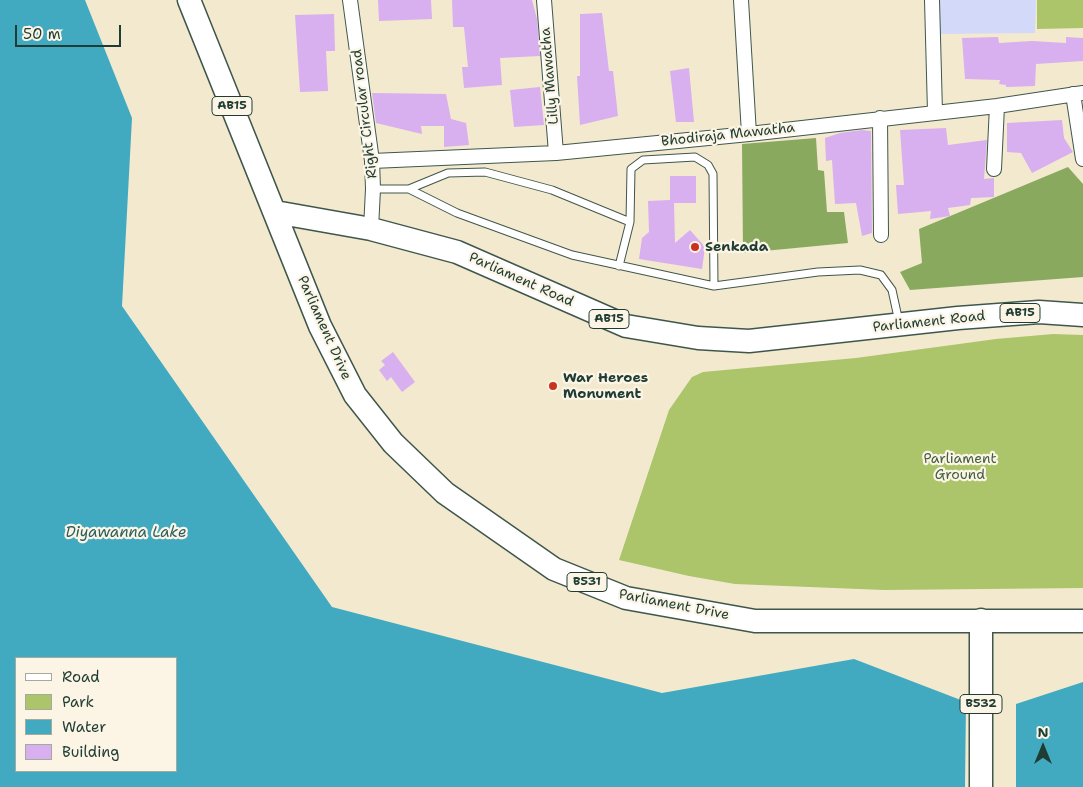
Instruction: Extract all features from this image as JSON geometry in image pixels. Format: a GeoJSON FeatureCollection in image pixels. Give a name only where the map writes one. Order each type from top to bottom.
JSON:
{"type":"FeatureCollection","features":[{"type":"Feature","properties":{"kind":"main road","name":"AB15"},"geometry":{"type":"LineString","coordinates":[[190,0],[275,212]]}},
{"type":"Feature","properties":{"kind":"main road","name":"Parliament Road"},"geometry":{"type":"LineString","coordinates":[[275,212],[371,229],[456,252],[626,326],[698,338],[749,341],[958,318],[1039,312],[1083,315]]}},
{"type":"Feature","properties":{"kind":"main road","name":"Parliament Drive"},"geometry":{"type":"LineString","coordinates":[[275,212],[320,326],[360,402],[393,443],[445,493],[554,569],[626,598],[755,621],[1083,622]]}},
{"type":"Feature","properties":{"kind":"main road","name":"B532"},"geometry":{"type":"LineString","coordinates":[[981,787],[988,621]]}},
{"type":"Feature","properties":{"kind":"main road","name":"B532"},"geometry":{"type":"LineString","coordinates":[[988,621],[995,787]]}},
{"type":"Feature","properties":{"kind":"street","name":"Right Circular road"},"geometry":{"type":"LineString","coordinates":[[350,0],[372,161],[371,229]]}},
{"type":"Feature","properties":{"kind":"street","name":"Lilly Mawatha"},"geometry":{"type":"LineString","coordinates":[[544,0],[556,153]]}},
{"type":"Feature","properties":{"kind":"street"},"geometry":{"type":"LineString","coordinates":[[741,0],[749,134]]}},
{"type":"Feature","properties":{"kind":"street"},"geometry":{"type":"LineString","coordinates":[[932,0],[935,112]]}},
{"type":"Feature","properties":{"kind":"street","name":"Bhodiraja Mawatha"},"geometry":{"type":"LineString","coordinates":[[372,161],[556,153],[749,134],[997,106],[1078,93]]}},
{"type":"Feature","properties":{"kind":"street"},"geometry":{"type":"LineString","coordinates":[[1078,93],[1083,159]]}},
{"type":"Feature","properties":{"kind":"street"},"geometry":{"type":"LineString","coordinates":[[994,168],[997,106]]}},
{"type":"Feature","properties":{"kind":"street"},"geometry":{"type":"LineString","coordinates":[[880,118],[882,235]]}},
{"type":"Feature","properties":{"kind":"lane"},"geometry":{"type":"LineString","coordinates":[[620,266],[630,222],[631,169],[643,160],[695,157],[708,165],[713,174],[714,286]]}},
{"type":"Feature","properties":{"kind":"lane"},"geometry":{"type":"LineString","coordinates":[[373,189],[409,189],[448,173],[485,172],[552,190],[630,222]]}},
{"type":"Feature","properties":{"kind":"lane"},"geometry":{"type":"LineString","coordinates":[[409,189],[457,213],[572,255],[714,286],[818,272],[860,270],[880,275],[892,290],[899,326]]}},
{"type":"Feature","properties":{"kind":"shaded area"},"geometry":{"type":"Polygon","coordinates":[[[934,0],[1036,0],[1035,33],[938,34],[934,0]]]}},
{"type":"Feature","properties":{"kind":"green space"},"geometry":{"type":"Polygon","coordinates":[[[1037,0],[1083,0],[1083,28],[1037,29],[1037,0]]]}},
{"type":"Feature","properties":{"kind":"green space"},"geometry":{"type":"Polygon","coordinates":[[[816,138],[818,170],[824,171],[827,212],[844,212],[848,243],[743,253],[742,144],[816,138]]]}},
{"type":"Feature","properties":{"kind":"green space"},"geometry":{"type":"Polygon","coordinates":[[[1068,167],[1083,184],[1083,277],[910,290],[900,272],[922,263],[919,229],[1068,167]]]}},
{"type":"Feature","properties":{"kind":"green space","name":"Parliament Ground"},"geometry":{"type":"Polygon","coordinates":[[[1053,334],[1083,335],[1083,588],[884,590],[735,584],[619,560],[669,410],[692,377],[703,372],[856,358],[996,339],[1053,334]]]}},
{"type":"Feature","properties":{"kind":"water","name":"Diyawanna Lake"},"geometry":{"type":"Polygon","coordinates":[[[0,0],[85,0],[132,118],[122,306],[332,607],[662,693],[854,659],[966,702],[965,787],[0,787],[0,0]]]}},
{"type":"Feature","properties":{"kind":"water"},"geometry":{"type":"Polygon","coordinates":[[[1083,682],[1083,787],[1016,787],[1016,704],[1083,682]]]}},
{"type":"Feature","properties":{"kind":"building"},"geometry":{"type":"Polygon","coordinates":[[[378,0],[431,0],[432,19],[379,21],[378,0]]]}},
{"type":"Feature","properties":{"kind":"building"},"geometry":{"type":"Polygon","coordinates":[[[452,0],[532,0],[537,19],[540,56],[500,58],[502,85],[464,88],[462,67],[468,67],[464,27],[453,27],[452,0]]]}},
{"type":"Feature","properties":{"kind":"building"},"geometry":{"type":"Polygon","coordinates":[[[602,13],[609,71],[613,71],[618,116],[580,125],[577,76],[580,76],[580,14],[602,13]]]}},
{"type":"Feature","properties":{"kind":"building"},"geometry":{"type":"Polygon","coordinates":[[[334,14],[335,51],[326,51],[328,91],[300,92],[295,15],[334,14]]]}},
{"type":"Feature","properties":{"kind":"building"},"geometry":{"type":"Polygon","coordinates":[[[998,37],[999,43],[1032,41],[1066,43],[1066,37],[1083,38],[1083,61],[1036,64],[1035,86],[1006,87],[1006,85],[999,84],[1000,80],[965,79],[962,38],[998,37]]]}},
{"type":"Feature","properties":{"kind":"building"},"geometry":{"type":"Polygon","coordinates":[[[689,68],[694,122],[676,122],[670,71],[689,68]]]}},
{"type":"Feature","properties":{"kind":"building"},"geometry":{"type":"Polygon","coordinates":[[[540,87],[544,125],[514,127],[510,90],[540,87]]]}},
{"type":"Feature","properties":{"kind":"building"},"geometry":{"type":"Polygon","coordinates":[[[372,93],[446,94],[451,119],[466,123],[469,145],[444,147],[444,126],[421,126],[422,134],[376,123],[372,93]]]}},
{"type":"Feature","properties":{"kind":"building"},"geometry":{"type":"Polygon","coordinates":[[[1062,120],[1064,138],[1073,152],[1032,173],[1021,153],[1007,152],[1007,123],[1062,120]]]}},
{"type":"Feature","properties":{"kind":"building"},"geometry":{"type":"Polygon","coordinates":[[[946,128],[948,145],[987,140],[984,179],[994,178],[994,197],[971,198],[970,205],[948,208],[950,216],[930,219],[931,211],[898,214],[896,185],[904,185],[900,130],[946,128]]]}},
{"type":"Feature","properties":{"kind":"building"},"geometry":{"type":"Polygon","coordinates":[[[862,130],[871,131],[872,233],[862,236],[856,203],[835,204],[832,160],[826,161],[825,138],[840,133],[862,130]]]}},
{"type":"Feature","properties":{"kind":"building"},"geometry":{"type":"Polygon","coordinates":[[[670,176],[696,176],[696,203],[674,203],[675,243],[690,230],[705,247],[702,269],[639,259],[642,238],[649,232],[648,201],[670,200],[670,176]]]}},
{"type":"Feature","properties":{"kind":"building"},"geometry":{"type":"Polygon","coordinates":[[[393,352],[415,382],[402,392],[391,377],[387,381],[379,370],[385,365],[381,361],[393,352]]]}},
{"type":"Feature","properties":{"kind":"place","name":"Senkada"},"geometry":{"type":"Point","coordinates":[695,247]}},
{"type":"Feature","properties":{"kind":"place","name":"War Heroes Monument"},"geometry":{"type":"Point","coordinates":[553,386]}}]}
